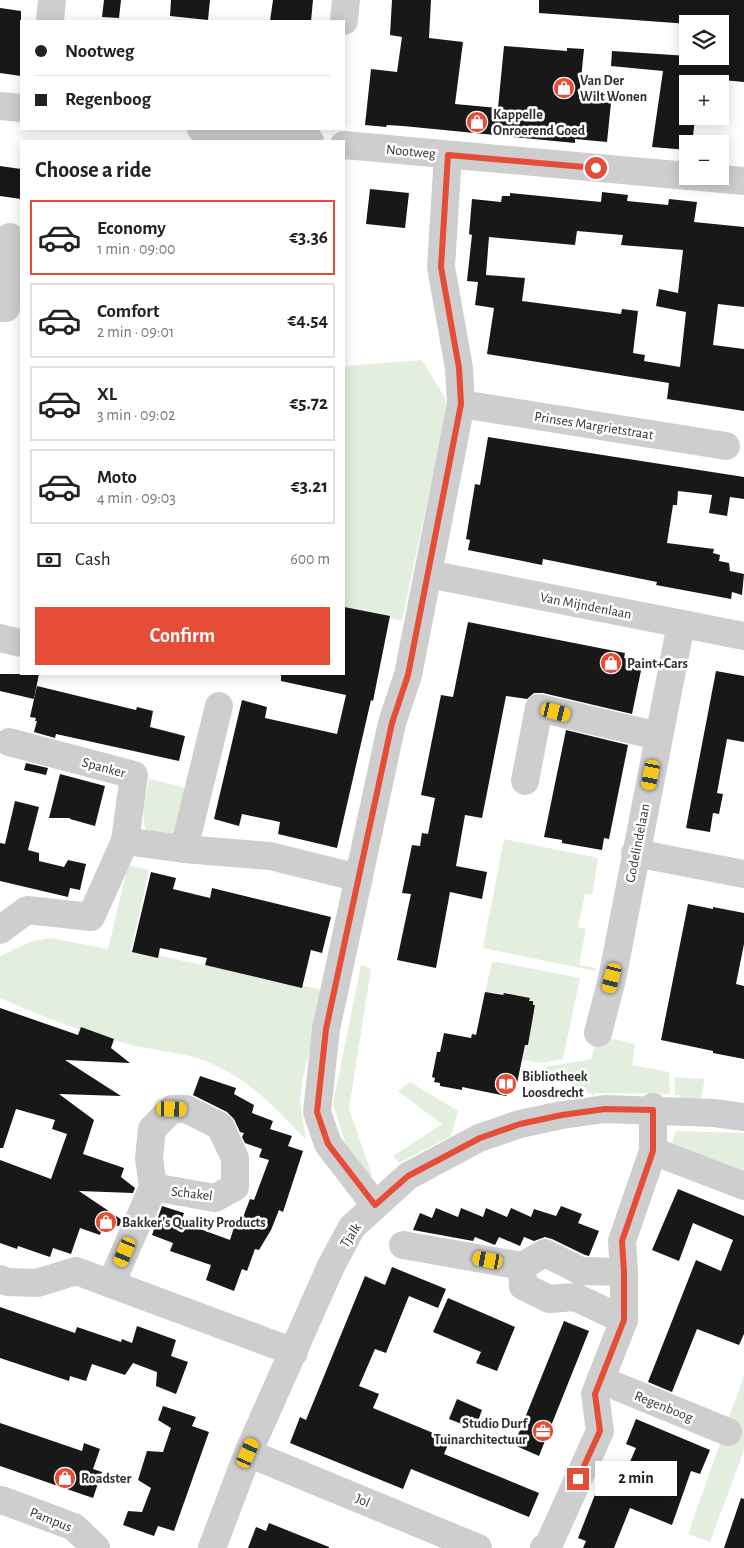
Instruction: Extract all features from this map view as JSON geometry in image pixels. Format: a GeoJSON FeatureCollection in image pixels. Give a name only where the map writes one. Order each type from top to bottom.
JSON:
{"type":"FeatureCollection","features":[{"type":"Feature","properties":{"kind":"street"},"geometry":{"type":"LineString","coordinates":[[50,20],[52,0]]}},
{"type":"Feature","properties":{"kind":"street"},"geometry":{"type":"LineString","coordinates":[[344,20],[346,0]]}},
{"type":"Feature","properties":{"kind":"street"},"geometry":{"type":"LineString","coordinates":[[0,106],[20,108]]}},
{"type":"Feature","properties":{"kind":"street"},"geometry":{"type":"LineString","coordinates":[[210,130],[301,140]]}},
{"type":"Feature","properties":{"kind":"street","name":"Nootweg"},"geometry":{"type":"LineString","coordinates":[[345,145],[679,175]]}},
{"type":"Feature","properties":{"kind":"street"},"geometry":{"type":"LineString","coordinates":[[375,1205],[328,1144],[317,1112],[326,1029],[392,723],[408,675],[461,404],[459,368],[441,267],[448,155]]}},
{"type":"Feature","properties":{"kind":"street","name":"Nootweg"},"geometry":{"type":"LineString","coordinates":[[729,180],[744,181]]}},
{"type":"Feature","properties":{"kind":"street"},"geometry":{"type":"LineString","coordinates":[[0,308],[6,308],[10,237]]}},
{"type":"Feature","properties":{"kind":"street","name":"Prinses Margrietstraat"},"geometry":{"type":"LineString","coordinates":[[461,404],[726,446]]}},
{"type":"Feature","properties":{"kind":"street","name":"Van Mijndenlaan"},"geometry":{"type":"LineString","coordinates":[[428,574],[744,636]]}},
{"type":"Feature","properties":{"kind":"street","name":"Godelindelaan"},"geometry":{"type":"LineString","coordinates":[[598,1033],[612,978],[681,624]]}},
{"type":"Feature","properties":{"kind":"street"},"geometry":{"type":"LineString","coordinates":[[0,638],[20,643]]}},
{"type":"Feature","properties":{"kind":"street"},"geometry":{"type":"LineString","coordinates":[[184,849],[219,706]]}},
{"type":"Feature","properties":{"kind":"street"},"geometry":{"type":"LineString","coordinates":[[525,781],[539,708],[658,736]]}},
{"type":"Feature","properties":{"kind":"street","name":"Spanker"},"geometry":{"type":"LineString","coordinates":[[0,906],[91,917],[125,841],[134,774],[9,742]]}},
{"type":"Feature","properties":{"kind":"street"},"geometry":{"type":"LineString","coordinates":[[125,841],[184,849],[270,856],[359,878]]}},
{"type":"Feature","properties":{"kind":"street"},"geometry":{"type":"LineString","coordinates":[[635,853],[744,874]]}},
{"type":"Feature","properties":{"kind":"street"},"geometry":{"type":"LineString","coordinates":[[0,930],[27,910]]}},
{"type":"Feature","properties":{"kind":"street","name":"Tjalk"},"geometry":{"type":"LineString","coordinates":[[212,1548],[248,1453],[331,1266],[352,1228],[408,1176],[480,1138],[520,1124],[562,1115],[605,1109],[653,1109],[744,1117]]}},
{"type":"Feature","properties":{"kind":"street"},"geometry":{"type":"LineString","coordinates":[[544,1548],[549,1544],[600,1431],[595,1394],[624,1320],[622,1241],[653,1151],[653,1109]]}},
{"type":"Feature","properties":{"kind":"street"},"geometry":{"type":"LineString","coordinates":[[653,1151],[744,1186]]}},
{"type":"Feature","properties":{"kind":"street","name":"Schakel"},"geometry":{"type":"LineString","coordinates":[[111,1284],[153,1187]]}},
{"type":"Feature","properties":{"kind":"street"},"geometry":{"type":"LineString","coordinates":[[403,1245],[522,1266],[545,1253],[581,1271],[624,1272]]}},
{"type":"Feature","properties":{"kind":"street"},"geometry":{"type":"LineString","coordinates":[[522,1266],[523,1286],[549,1299],[574,1297],[624,1320]]}},
{"type":"Feature","properties":{"kind":"street"},"geometry":{"type":"LineString","coordinates":[[0,1279],[7,1282],[37,1283],[76,1271],[294,1352]]}},
{"type":"Feature","properties":{"kind":"street","name":"Regenboog"},"geometry":{"type":"LineString","coordinates":[[601,1380],[728,1432]]}},
{"type":"Feature","properties":{"kind":"street","name":"Jol"},"geometry":{"type":"LineString","coordinates":[[248,1453],[478,1548]]}},
{"type":"Feature","properties":{"kind":"street","name":"Pampus"},"geometry":{"type":"LineString","coordinates":[[0,1501],[2,1500],[74,1527],[96,1548]]}},
{"type":"Feature","properties":{"kind":"green space"},"geometry":{"type":"Polygon","coordinates":[[[422,360],[445,398],[447,408],[402,621],[345,608],[345,366],[422,360]]]}},
{"type":"Feature","properties":{"kind":"green space"},"geometry":{"type":"Polygon","coordinates":[[[149,779],[190,789],[177,836],[156,835],[146,829],[143,816],[149,779]]]}},
{"type":"Feature","properties":{"kind":"green space"},"geometry":{"type":"Polygon","coordinates":[[[504,839],[598,858],[592,895],[585,894],[578,927],[586,929],[579,965],[596,968],[595,971],[483,948],[504,839]]]}},
{"type":"Feature","properties":{"kind":"green space"},"geometry":{"type":"Polygon","coordinates":[[[128,865],[149,870],[131,950],[323,990],[302,1083],[300,1102],[306,1140],[262,1096],[238,1078],[210,1063],[183,1055],[101,1037],[50,1019],[0,998],[0,956],[32,941],[51,938],[108,949],[128,865]]]}},
{"type":"Feature","properties":{"kind":"green space"},"geometry":{"type":"Polygon","coordinates":[[[497,962],[580,978],[563,1059],[541,1063],[522,1060],[525,1045],[528,1045],[532,1011],[535,1011],[536,1005],[533,1005],[533,1001],[529,1001],[530,998],[513,998],[514,995],[485,992],[492,963],[497,962]]]}},
{"type":"Feature","properties":{"kind":"green space"},"geometry":{"type":"Polygon","coordinates":[[[361,965],[371,969],[349,1109],[372,1175],[365,1186],[345,1142],[333,1104],[361,965]]]}},
{"type":"Feature","properties":{"kind":"green space"},"geometry":{"type":"Polygon","coordinates":[[[596,1035],[635,1044],[632,1065],[669,1072],[670,1094],[595,1093],[594,1096],[545,1067],[592,1059],[596,1035]]]}},
{"type":"Feature","properties":{"kind":"green space"},"geometry":{"type":"Polygon","coordinates":[[[674,1077],[705,1079],[700,1102],[680,1102],[680,1095],[675,1095],[674,1077]]]}},
{"type":"Feature","properties":{"kind":"green space"},"geometry":{"type":"Polygon","coordinates":[[[410,1082],[458,1111],[451,1136],[399,1163],[393,1156],[442,1124],[398,1091],[410,1082]]]}},
{"type":"Feature","properties":{"kind":"green space"},"geometry":{"type":"Polygon","coordinates":[[[676,1131],[744,1133],[744,1179],[670,1151],[676,1131]]]}},
{"type":"Feature","properties":{"kind":"green space"},"geometry":{"type":"Polygon","coordinates":[[[744,1375],[744,1450],[710,1542],[688,1534],[744,1375]]]}},
{"type":"Feature","properties":{"kind":"building"},"geometry":{"type":"Polygon","coordinates":[[[104,0],[121,0],[119,18],[102,17],[104,0]]]}},
{"type":"Feature","properties":{"kind":"building"},"geometry":{"type":"Polygon","coordinates":[[[171,0],[210,0],[208,20],[170,16],[171,0]]]}},
{"type":"Feature","properties":{"kind":"building"},"geometry":{"type":"Polygon","coordinates":[[[273,0],[313,0],[311,20],[270,20],[273,0]]]}},
{"type":"Feature","properties":{"kind":"building"},"geometry":{"type":"Polygon","coordinates":[[[392,0],[431,0],[429,38],[463,42],[455,104],[498,108],[504,46],[567,51],[567,48],[584,49],[579,99],[611,103],[607,142],[575,139],[575,143],[403,126],[365,125],[371,69],[397,72],[402,37],[390,35],[392,0]]]}},
{"type":"Feature","properties":{"kind":"building"},"geometry":{"type":"Polygon","coordinates":[[[539,0],[744,0],[744,82],[729,81],[729,75],[679,75],[679,125],[694,125],[693,135],[679,135],[679,149],[652,147],[663,71],[611,66],[612,51],[679,55],[679,65],[729,65],[729,15],[679,15],[679,23],[539,13],[539,0]]]}},
{"type":"Feature","properties":{"kind":"building"},"geometry":{"type":"Polygon","coordinates":[[[0,8],[21,11],[20,76],[0,73],[0,8]]]}},
{"type":"Feature","properties":{"kind":"building"},"geometry":{"type":"Polygon","coordinates":[[[0,166],[20,169],[20,199],[0,196],[0,166]]]}},
{"type":"Feature","properties":{"kind":"building"},"geometry":{"type":"Polygon","coordinates":[[[370,189],[409,193],[405,228],[366,224],[370,189]]]}},
{"type":"Feature","properties":{"kind":"building"},"geometry":{"type":"Polygon","coordinates":[[[602,192],[628,195],[627,201],[668,205],[669,199],[697,202],[694,222],[744,227],[744,307],[718,304],[713,345],[744,349],[744,411],[667,399],[669,383],[487,354],[494,308],[475,305],[478,282],[467,281],[472,235],[469,234],[472,199],[501,202],[502,196],[510,196],[510,193],[601,202],[602,192]],[[577,231],[575,245],[489,237],[486,275],[525,278],[522,301],[621,314],[622,309],[638,311],[633,353],[645,355],[644,361],[680,367],[686,312],[656,306],[659,289],[678,293],[683,250],[621,245],[623,235],[577,231]]]}},
{"type":"Feature","properties":{"kind":"building"},"geometry":{"type":"Polygon","coordinates":[[[488,437],[744,477],[744,499],[730,497],[727,516],[709,513],[712,495],[678,491],[677,505],[673,505],[667,543],[714,549],[713,553],[720,555],[719,561],[729,563],[730,571],[744,574],[742,595],[732,592],[731,599],[656,585],[657,582],[543,559],[542,565],[468,550],[470,540],[466,539],[475,484],[480,485],[488,437]]]}},
{"type":"Feature","properties":{"kind":"building"},"geometry":{"type":"Polygon","coordinates":[[[345,607],[390,616],[373,701],[371,700],[337,848],[278,834],[280,822],[242,814],[239,826],[214,819],[242,700],[267,707],[265,718],[337,734],[346,695],[281,681],[281,675],[345,675],[345,607]]]}},
{"type":"Feature","properties":{"kind":"building"},"geometry":{"type":"Polygon","coordinates":[[[468,622],[625,653],[624,658],[643,661],[632,714],[543,693],[534,693],[527,699],[506,696],[482,818],[465,815],[456,866],[487,872],[482,899],[450,892],[436,968],[397,960],[411,894],[402,893],[412,845],[420,846],[422,833],[428,834],[435,798],[421,795],[441,695],[453,697],[468,622]]]}},
{"type":"Feature","properties":{"kind":"building"},"geometry":{"type":"Polygon","coordinates":[[[716,671],[744,676],[744,742],[727,739],[717,793],[723,794],[719,814],[713,813],[710,832],[686,828],[716,671]]]}},
{"type":"Feature","properties":{"kind":"building"},"geometry":{"type":"Polygon","coordinates":[[[0,674],[39,675],[34,699],[0,691],[0,674]]]}},
{"type":"Feature","properties":{"kind":"building"},"geometry":{"type":"Polygon","coordinates":[[[37,686],[136,710],[137,707],[153,711],[150,727],[185,736],[179,761],[56,734],[55,738],[34,732],[37,721],[35,721],[36,718],[30,717],[37,686]]]}},
{"type":"Feature","properties":{"kind":"building"},"geometry":{"type":"Polygon","coordinates":[[[566,730],[628,745],[609,839],[604,838],[602,850],[562,843],[562,840],[544,837],[566,730]]]}},
{"type":"Feature","properties":{"kind":"building"},"geometry":{"type":"Polygon","coordinates":[[[26,763],[48,768],[46,775],[24,770],[26,763]]]}},
{"type":"Feature","properties":{"kind":"building"},"geometry":{"type":"Polygon","coordinates":[[[60,774],[105,786],[95,826],[70,818],[49,818],[60,774]]]}},
{"type":"Feature","properties":{"kind":"building"},"geometry":{"type":"Polygon","coordinates":[[[15,801],[39,807],[28,850],[39,853],[39,861],[64,867],[68,860],[86,864],[80,890],[70,888],[68,897],[0,881],[0,843],[5,844],[15,801]]]}},
{"type":"Feature","properties":{"kind":"building"},"geometry":{"type":"Polygon","coordinates":[[[151,872],[176,878],[173,889],[210,898],[212,888],[331,917],[322,953],[311,950],[302,988],[205,965],[207,958],[160,948],[158,958],[132,952],[151,872]]]}},
{"type":"Feature","properties":{"kind":"building"},"geometry":{"type":"Polygon","coordinates":[[[688,904],[744,913],[744,944],[736,984],[744,986],[744,1059],[661,1040],[688,904]]]}},
{"type":"Feature","properties":{"kind":"building"},"geometry":{"type":"Polygon","coordinates":[[[485,992],[503,995],[504,993],[530,998],[529,1001],[533,1001],[533,1005],[535,1005],[528,1045],[525,1045],[516,1088],[506,1096],[462,1087],[462,1090],[440,1086],[440,1083],[434,1082],[435,1078],[432,1077],[437,1052],[440,1052],[444,1033],[471,1038],[472,1034],[476,1035],[485,992]]]}},
{"type":"Feature","properties":{"kind":"building"},"geometry":{"type":"Polygon","coordinates":[[[0,1008],[78,1035],[81,1027],[114,1039],[111,1048],[130,1063],[65,1060],[121,1096],[59,1094],[94,1120],[83,1154],[124,1168],[121,1177],[135,1188],[133,1193],[79,1191],[122,1220],[119,1226],[103,1225],[100,1235],[80,1228],[71,1254],[53,1248],[50,1257],[18,1246],[17,1249],[0,1243],[0,1160],[51,1179],[67,1134],[52,1129],[55,1120],[16,1109],[3,1148],[0,1148],[0,1008]]]}},
{"type":"Feature","properties":{"kind":"building"},"geometry":{"type":"Polygon","coordinates":[[[200,1076],[236,1088],[234,1094],[254,1105],[252,1113],[273,1121],[270,1129],[292,1136],[288,1146],[303,1151],[283,1212],[279,1210],[271,1230],[259,1250],[255,1249],[247,1271],[242,1269],[234,1291],[206,1280],[211,1265],[170,1251],[173,1243],[152,1235],[162,1206],[184,1213],[181,1222],[230,1240],[237,1218],[242,1220],[250,1199],[254,1200],[269,1160],[259,1157],[262,1149],[245,1143],[242,1137],[244,1133],[240,1132],[234,1119],[227,1112],[193,1095],[200,1076]]]}},
{"type":"Feature","properties":{"kind":"building"},"geometry":{"type":"Polygon","coordinates":[[[678,1189],[744,1216],[744,1334],[739,1345],[697,1329],[672,1392],[648,1382],[696,1260],[721,1271],[733,1240],[693,1223],[679,1261],[652,1250],[678,1189]]]}},
{"type":"Feature","properties":{"kind":"building"},"geometry":{"type":"Polygon","coordinates":[[[561,1206],[582,1214],[578,1223],[599,1231],[589,1256],[545,1237],[534,1241],[524,1237],[520,1246],[499,1237],[495,1245],[475,1237],[473,1241],[413,1230],[420,1213],[432,1218],[436,1208],[458,1217],[461,1208],[483,1217],[486,1208],[507,1217],[511,1208],[531,1217],[534,1209],[556,1216],[561,1206]]]}},
{"type":"Feature","properties":{"kind":"building"},"geometry":{"type":"Polygon","coordinates":[[[392,1267],[446,1289],[438,1308],[409,1296],[386,1353],[375,1349],[359,1386],[379,1394],[373,1408],[450,1440],[444,1454],[539,1493],[529,1517],[411,1469],[403,1489],[290,1443],[300,1417],[306,1420],[365,1276],[385,1285],[392,1267]]]}},
{"type":"Feature","properties":{"kind":"building"},"geometry":{"type":"Polygon","coordinates":[[[448,1298],[515,1327],[497,1371],[476,1363],[481,1352],[433,1332],[448,1298]]]}},
{"type":"Feature","properties":{"kind":"building"},"geometry":{"type":"Polygon","coordinates":[[[0,1307],[75,1333],[77,1327],[121,1342],[122,1339],[132,1343],[137,1326],[176,1340],[171,1356],[188,1362],[176,1394],[156,1386],[157,1372],[133,1363],[125,1375],[92,1364],[86,1381],[70,1376],[69,1381],[0,1358],[0,1307]]]}},
{"type":"Feature","properties":{"kind":"building"},"geometry":{"type":"Polygon","coordinates":[[[564,1321],[589,1331],[539,1456],[514,1445],[564,1321]]]}},
{"type":"Feature","properties":{"kind":"building"},"geometry":{"type":"Polygon","coordinates":[[[457,1399],[482,1410],[475,1429],[449,1419],[457,1399]]]}},
{"type":"Feature","properties":{"kind":"building"},"geometry":{"type":"Polygon","coordinates":[[[163,1406],[196,1417],[192,1426],[209,1432],[174,1531],[158,1526],[154,1536],[123,1525],[128,1511],[142,1512],[151,1488],[138,1480],[147,1451],[163,1452],[171,1428],[158,1420],[163,1406]]]}},
{"type":"Feature","properties":{"kind":"building"},"geometry":{"type":"Polygon","coordinates":[[[636,1419],[710,1450],[700,1474],[691,1471],[672,1525],[630,1508],[614,1548],[583,1548],[586,1541],[578,1538],[596,1492],[604,1496],[608,1485],[618,1489],[636,1448],[626,1444],[636,1419]]]}},
{"type":"Feature","properties":{"kind":"building"},"geometry":{"type":"Polygon","coordinates":[[[0,1423],[82,1451],[84,1443],[100,1449],[93,1469],[102,1472],[93,1498],[0,1466],[0,1423]]]}},
{"type":"Feature","properties":{"kind":"building"},"geometry":{"type":"Polygon","coordinates":[[[741,1498],[744,1499],[744,1548],[724,1548],[741,1498]]]}},
{"type":"Feature","properties":{"kind":"building"},"geometry":{"type":"Polygon","coordinates":[[[269,1523],[329,1548],[248,1548],[256,1527],[266,1531],[269,1523]]]}},
{"type":"Feature","properties":{"kind":"place","name":"Van Der Wilt Wonen"},"geometry":{"type":"Point","coordinates":[564,88]}},
{"type":"Feature","properties":{"kind":"place","name":"Kappelle Onroerend Goed"},"geometry":{"type":"Point","coordinates":[477,122]}},
{"type":"Feature","properties":{"kind":"place","name":"Paint+Cars"},"geometry":{"type":"Point","coordinates":[611,663]}},
{"type":"Feature","properties":{"kind":"place","name":"Bibliotheek Loosdrecht"},"geometry":{"type":"Point","coordinates":[506,1084]}},
{"type":"Feature","properties":{"kind":"place","name":"Bakker's Quality Products"},"geometry":{"type":"Point","coordinates":[106,1222]}},
{"type":"Feature","properties":{"kind":"place","name":"Studio Durf Tuinarchitectuur"},"geometry":{"type":"Point","coordinates":[543,1431]}},
{"type":"Feature","properties":{"kind":"place","name":"Roadster"},"geometry":{"type":"Point","coordinates":[65,1478]}},
{"type":"Feature","properties":{"kind":"route"},"geometry":{"type":"LineString","coordinates":[[578,1479],[600,1431],[595,1394],[624,1320],[622,1241],[653,1151],[653,1110],[605,1109],[562,1115],[520,1124],[480,1138],[448,1153],[408,1176],[375,1205],[328,1144],[317,1112],[326,1029],[392,723],[408,675],[461,404],[459,368],[441,267],[448,155],[596,168]]}}]}
